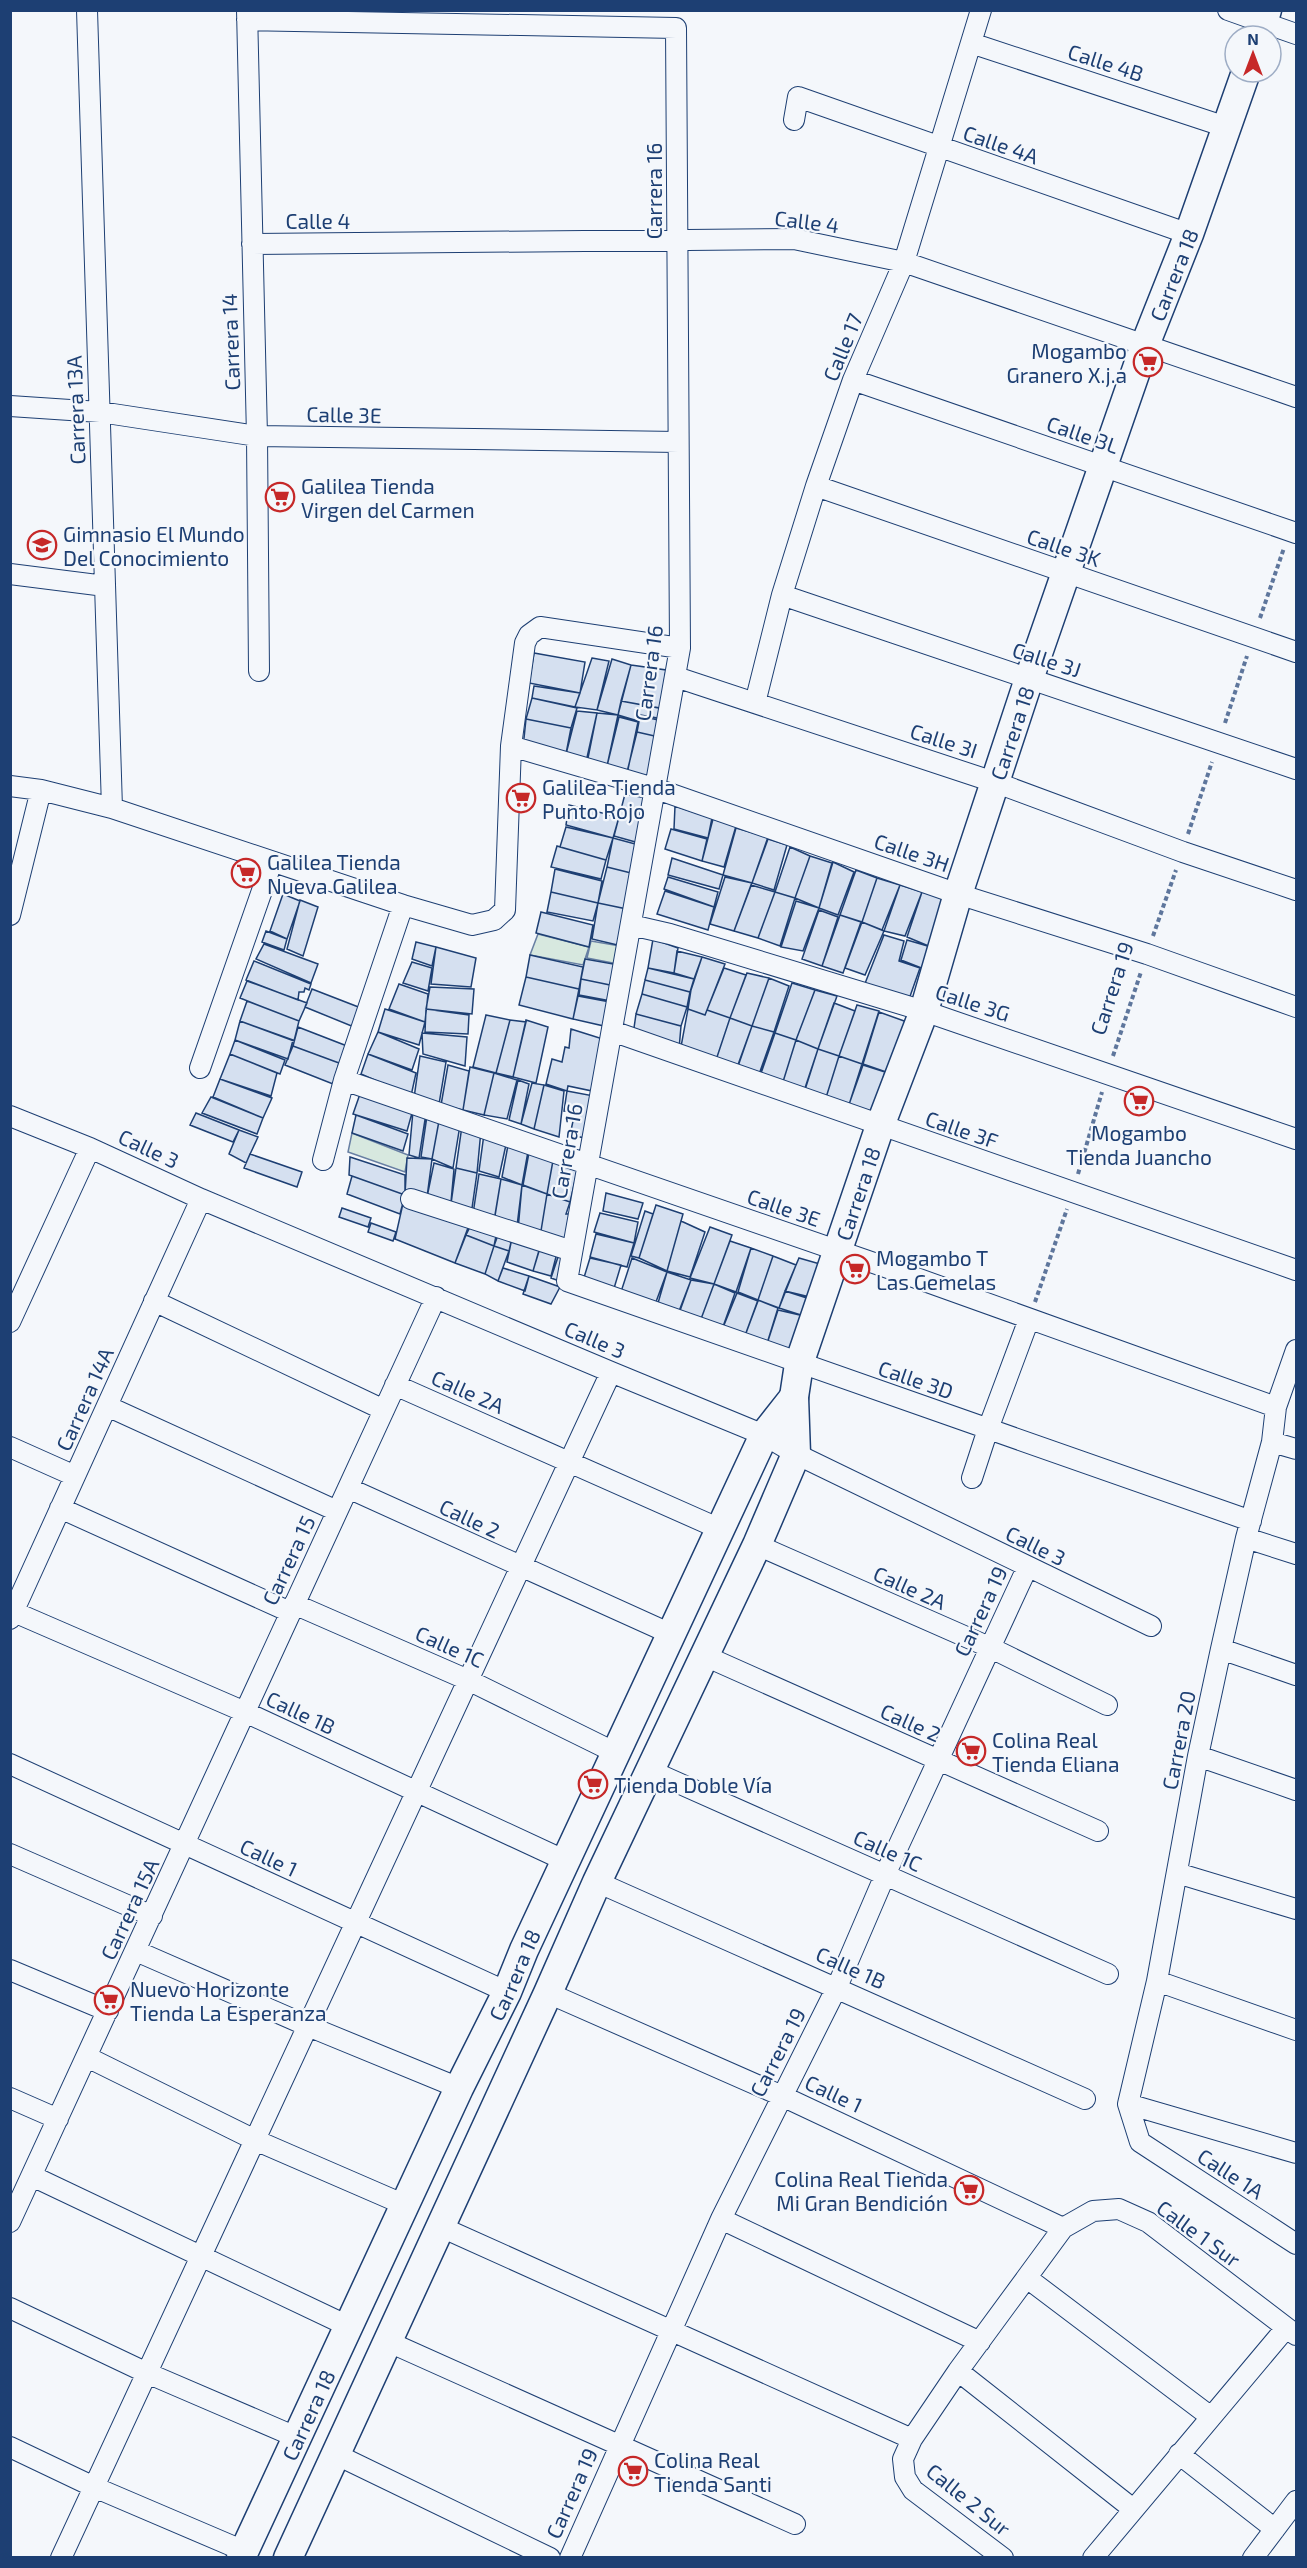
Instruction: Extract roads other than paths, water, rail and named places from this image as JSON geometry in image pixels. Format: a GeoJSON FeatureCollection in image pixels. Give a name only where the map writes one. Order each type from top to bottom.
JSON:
{"type":"FeatureCollection","features":[{"type":"Feature","properties":{"kind":"street","name":"Carrera 13A"},"geometry":{"type":"LineString","coordinates":[[87,10],[112,808]]}},
{"type":"Feature","properties":{"kind":"street","name":"Calle 17"},"geometry":{"type":"LineString","coordinates":[[755,703],[782,595],[816,486],[854,380],[904,262],[981,10]]}},
{"type":"Feature","properties":{"kind":"street"},"geometry":{"type":"LineString","coordinates":[[1228,10],[1296,34]]}},
{"type":"Feature","properties":{"kind":"street","name":"Carrera 16"},"geometry":{"type":"LineString","coordinates":[[247,15],[676,28],[680,648],[567,1281]]}},
{"type":"Feature","properties":{"kind":"street","name":"Carrera 14"},"geometry":{"type":"LineString","coordinates":[[247,15],[257,436],[259,671]]}},
{"type":"Feature","properties":{"kind":"street","name":"Calle 4B"},"geometry":{"type":"LineString","coordinates":[[970,43],[1226,127]]}},
{"type":"Feature","properties":{"kind":"street","name":"Carrera 18"},"geometry":{"type":"LineString","coordinates":[[288,2558],[597,1882],[757,1545],[796,1454],[794,1397],[799,1364],[880,1126],[924,1011],[958,894],[1029,679],[1145,345],[1189,234],[1242,84]]}},
{"type":"Feature","properties":{"kind":"street","name":"Calle 4A"},"geometry":{"type":"LineString","coordinates":[[794,120],[798,97],[1189,234]]}},
{"type":"Feature","properties":{"kind":"street","name":"Calle 4"},"geometry":{"type":"LineString","coordinates":[[252,244],[677,242],[794,239],[904,262],[1296,397]]}},
{"type":"Feature","properties":{"kind":"street","name":"Calle 3L"},"geometry":{"type":"LineString","coordinates":[[854,380],[1293,532]]}},
{"type":"Feature","properties":{"kind":"street","name":"Calle 3E"},"geometry":{"type":"LineString","coordinates":[[10,406],[99,412],[257,436],[678,442]]}},
{"type":"Feature","properties":{"kind":"street","name":"Calle 3K"},"geometry":{"type":"LineString","coordinates":[[816,486],[1296,652]]}},
{"type":"Feature","properties":{"kind":"street"},"geometry":{"type":"LineString","coordinates":[[10,574],[105,586]]}},
{"type":"Feature","properties":{"kind":"street","name":"Calle 3J"},"geometry":{"type":"LineString","coordinates":[[782,595],[1219,741],[1296,769]]}},
{"type":"Feature","properties":{"kind":"street"},"geometry":{"type":"LineString","coordinates":[[10,786],[41,790],[112,808],[403,905],[472,925],[494,921],[505,910],[511,746],[525,643],[529,635],[540,627],[680,648]]}},
{"type":"Feature","properties":{"kind":"street","name":"Calle 3I"},"geometry":{"type":"LineString","coordinates":[[676,677],[996,783],[1183,852],[1296,890]]}},
{"type":"Feature","properties":{"kind":"street","name":"Calle 3H"},"geometry":{"type":"LineString","coordinates":[[511,746],[654,788],[958,894],[1146,954],[1296,1007]]}},
{"type":"Feature","properties":{"kind":"street"},"geometry":{"type":"LineString","coordinates":[[10,915],[41,790]]}},
{"type":"Feature","properties":{"kind":"street"},"geometry":{"type":"LineString","coordinates":[[200,1068],[272,862]]}},
{"type":"Feature","properties":{"kind":"street"},"geometry":{"type":"LineString","coordinates":[[323,1160],[344,1080],[403,905]]}},
{"type":"Feature","properties":{"kind":"street","name":"Calle 3G"},"geometry":{"type":"LineString","coordinates":[[631,925],[670,934],[924,1011],[1296,1139]]}},
{"type":"Feature","properties":{"kind":"street","name":"Calle 3F"},"geometry":{"type":"LineString","coordinates":[[612,1031],[1296,1270]]}},
{"type":"Feature","properties":{"kind":"street","name":"Calle 3E"},"geometry":{"type":"LineString","coordinates":[[344,1080],[838,1250],[1276,1407]]}},
{"type":"Feature","properties":{"kind":"street","name":"Calle 3"},"geometry":{"type":"LineString","coordinates":[[10,1116],[90,1148],[201,1199],[764,1435],[796,1454],[1027,1568],[1151,1626]]}},
{"type":"Feature","properties":{"kind":"street"},"geometry":{"type":"LineString","coordinates":[[10,1322],[90,1148]]}},
{"type":"Feature","properties":{"kind":"street","name":"Carrera 14A"},"geometry":{"type":"LineString","coordinates":[[12,1615],[201,1199]]}},
{"type":"Feature","properties":{"kind":"street"},"geometry":{"type":"LineString","coordinates":[[411,1199],[572,1251]]}},
{"type":"Feature","properties":{"kind":"street","name":"Calle 3D"},"geometry":{"type":"LineString","coordinates":[[567,1281],[988,1429],[1249,1530],[1296,1554]]}},
{"type":"Feature","properties":{"kind":"street","name":"Carrera 15"},"geometry":{"type":"LineString","coordinates":[[185,1844],[436,1297]]}},
{"type":"Feature","properties":{"kind":"street"},"geometry":{"type":"LineString","coordinates":[[154,1301],[384,1410]]}},
{"type":"Feature","properties":{"kind":"street"},"geometry":{"type":"LineString","coordinates":[[972,1478],[1029,1319]]}},
{"type":"Feature","properties":{"kind":"street","name":"Carrera 20"},"geometry":{"type":"LineString","coordinates":[[1128,2104],[1157,1981],[1198,1756],[1221,1649],[1272,1442],[1276,1407],[1296,1350]]}},
{"type":"Feature","properties":{"kind":"street"},"geometry":{"type":"LineString","coordinates":[[61,2558],[611,1372]]}},
{"type":"Feature","properties":{"kind":"street","name":"Calle 2A"},"geometry":{"type":"LineString","coordinates":[[395,1385],[720,1529]]}},
{"type":"Feature","properties":{"kind":"street","name":"Carrera 18"},"geometry":{"type":"LineString","coordinates":[[243,2554],[459,2088],[507,1992],[764,1435],[794,1397]]}},
{"type":"Feature","properties":{"kind":"street"},"geometry":{"type":"LineString","coordinates":[[107,1406],[337,1511]]}},
{"type":"Feature","properties":{"kind":"street"},"geometry":{"type":"LineString","coordinates":[[1272,1442],[1296,1449]]}},
{"type":"Feature","properties":{"kind":"street"},"geometry":{"type":"LineString","coordinates":[[10,1447],[75,1476]]}},
{"type":"Feature","properties":{"kind":"street","name":"Calle 2"},"geometry":{"type":"LineString","coordinates":[[348,1488],[671,1634]]}},
{"type":"Feature","properties":{"kind":"street","name":"Calle 1C"},"geometry":{"type":"LineString","coordinates":[[60,1508],[292,1608],[468,1680],[616,1753]]}},
{"type":"Feature","properties":{"kind":"street","name":"Calle 2A"},"geometry":{"type":"LineString","coordinates":[[757,1545],[989,1647],[1107,1705]]}},
{"type":"Feature","properties":{"kind":"street","name":"Carrera 19"},"geometry":{"type":"LineString","coordinates":[[570,2558],[721,2219],[837,1987],[885,1875],[1027,1568]]}},
{"type":"Feature","properties":{"kind":"street","name":"Calle 1B"},"geometry":{"type":"LineString","coordinates":[[12,1615],[245,1713],[566,1861]]}},
{"type":"Feature","properties":{"kind":"street"},"geometry":{"type":"LineString","coordinates":[[1221,1649],[1296,1675]]}},
{"type":"Feature","properties":{"kind":"street","name":"Calle 2"},"geometry":{"type":"LineString","coordinates":[[705,1656],[1098,1831]]}},
{"type":"Feature","properties":{"kind":"street"},"geometry":{"type":"LineString","coordinates":[[646,1689],[681,1706]]}},
{"type":"Feature","properties":{"kind":"street"},"geometry":{"type":"LineString","coordinates":[[1198,1756],[1296,1790]]}},
{"type":"Feature","properties":{"kind":"street","name":"Calle 1"},"geometry":{"type":"LineString","coordinates":[[10,1764],[507,1992]]}},
{"type":"Feature","properties":{"kind":"street","name":"Calle 1C"},"geometry":{"type":"LineString","coordinates":[[649,1770],[1108,1974]]}},
{"type":"Feature","properties":{"kind":"street","name":"Carrera 15A"},"geometry":{"type":"LineString","coordinates":[[11,2222],[185,1844]]}},
{"type":"Feature","properties":{"kind":"street"},"geometry":{"type":"LineString","coordinates":[[10,1854],[152,1916]]}},
{"type":"Feature","properties":{"kind":"street"},"geometry":{"type":"LineString","coordinates":[[1177,1873],[1296,1909]]}},
{"type":"Feature","properties":{"kind":"street","name":"Calle 1B"},"geometry":{"type":"LineString","coordinates":[[597,1882],[1085,2098]]}},
{"type":"Feature","properties":{"kind":"street"},"geometry":{"type":"LineString","coordinates":[[136,1951],[308,2026],[459,2088]]}},
{"type":"Feature","properties":{"kind":"street"},"geometry":{"type":"LineString","coordinates":[[10,1970],[108,2012]]}},
{"type":"Feature","properties":{"kind":"street"},"geometry":{"type":"LineString","coordinates":[[1157,1981],[1296,2030]]}},
{"type":"Feature","properties":{"kind":"street","name":"Calle 1"},"geometry":{"type":"LineString","coordinates":[[548,1993],[782,2096],[1063,2228]]}},
{"type":"Feature","properties":{"kind":"street"},"geometry":{"type":"LineString","coordinates":[[87,2057],[255,2140],[405,2205]]}},
{"type":"Feature","properties":{"kind":"street"},"geometry":{"type":"LineString","coordinates":[[10,2098],[58,2119]]}},
{"type":"Feature","properties":{"kind":"street"},"geometry":{"type":"LineString","coordinates":[[1128,2104],[1296,2153]]}},
{"type":"Feature","properties":{"kind":"street","name":"Calle 1A"},"geometry":{"type":"LineString","coordinates":[[1128,2104],[1140,2142],[1296,2244]]}},
{"type":"Feature","properties":{"kind":"street"},"geometry":{"type":"LineString","coordinates":[[32,2176],[200,2258],[348,2326]]}},
{"type":"Feature","properties":{"kind":"street","name":"Calle 1 Sur"},"geometry":{"type":"LineString","coordinates":[[1063,2228],[1093,2211],[1119,2209],[1148,2222],[1291,2331]]}},
{"type":"Feature","properties":{"kind":"street"},"geometry":{"type":"LineString","coordinates":[[721,2219],[980,2342]]}},
{"type":"Feature","properties":{"kind":"street"},"geometry":{"type":"LineString","coordinates":[[441,2227],[672,2329],[912,2439],[958,2371],[1063,2228]]}},
{"type":"Feature","properties":{"kind":"street"},"geometry":{"type":"LineString","coordinates":[[1026,2278],[1210,2417]]}},
{"type":"Feature","properties":{"kind":"street"},"geometry":{"type":"LineString","coordinates":[[10,2308],[147,2373],[296,2437]]}},
{"type":"Feature","properties":{"kind":"street"},"geometry":{"type":"LineString","coordinates":[[1093,2558],[1210,2417],[1291,2331]]}},
{"type":"Feature","properties":{"kind":"street"},"geometry":{"type":"LineString","coordinates":[[388,2342],[795,2524]]}},
{"type":"Feature","properties":{"kind":"street"},"geometry":{"type":"LineString","coordinates":[[958,2371],[1133,2509]]}},
{"type":"Feature","properties":{"kind":"street"},"geometry":{"type":"LineString","coordinates":[[315,2399],[353,2418]]}},
{"type":"Feature","properties":{"kind":"street","name":"Calle 2 Sur"},"geometry":{"type":"LineString","coordinates":[[912,2439],[903,2458],[905,2476],[914,2490],[1003,2558]]}},
{"type":"Feature","properties":{"kind":"street"},"geometry":{"type":"LineString","coordinates":[[10,2447],[243,2554]]}},
{"type":"Feature","properties":{"kind":"street"},"geometry":{"type":"LineString","coordinates":[[335,2454],[550,2558]]}},
{"type":"Feature","properties":{"kind":"street"},"geometry":{"type":"LineString","coordinates":[[1179,2454],[1275,2529]]}},
{"type":"Feature","properties":{"kind":"street"},"geometry":{"type":"LineString","coordinates":[[1253,2558],[1296,2501]]}},
{"type":"Feature","properties":{"kind":"place","name":"Mogambo Granero X.j.a"},"geometry":{"type":"Point","coordinates":[1148,362]}},
{"type":"Feature","properties":{"kind":"place","name":"Galilea Tienda Virgen del Carmen"},"geometry":{"type":"Point","coordinates":[280,497]}},
{"type":"Feature","properties":{"kind":"place","name":"Gimnasio El Mundo Del Conocimiento"},"geometry":{"type":"Point","coordinates":[42,545]}},
{"type":"Feature","properties":{"kind":"place","name":"Galilea Tienda Punto Rojo"},"geometry":{"type":"Point","coordinates":[521,798]}},
{"type":"Feature","properties":{"kind":"place","name":"Galilea Tienda Nueva Galilea"},"geometry":{"type":"Point","coordinates":[246,873]}},
{"type":"Feature","properties":{"kind":"place","name":"Mogambo Tienda Juancho"},"geometry":{"type":"Point","coordinates":[1139,1101]}},
{"type":"Feature","properties":{"kind":"place","name":"Mogambo T Las Gemelas"},"geometry":{"type":"Point","coordinates":[855,1269]}},
{"type":"Feature","properties":{"kind":"place","name":"Colina Real Tienda Eliana"},"geometry":{"type":"Point","coordinates":[971,1751]}},
{"type":"Feature","properties":{"kind":"place","name":"Tienda Doble Vía"},"geometry":{"type":"Point","coordinates":[593,1784]}},
{"type":"Feature","properties":{"kind":"place","name":"Nuevo Horizonte Tienda La Esperanza"},"geometry":{"type":"Point","coordinates":[109,2000]}},
{"type":"Feature","properties":{"kind":"place","name":"Colina Real Tienda Mi Gran Bendición"},"geometry":{"type":"Point","coordinates":[969,2190]}},
{"type":"Feature","properties":{"kind":"place","name":"Colina Real Tienda Santi"},"geometry":{"type":"Point","coordinates":[633,2471]}}]}
